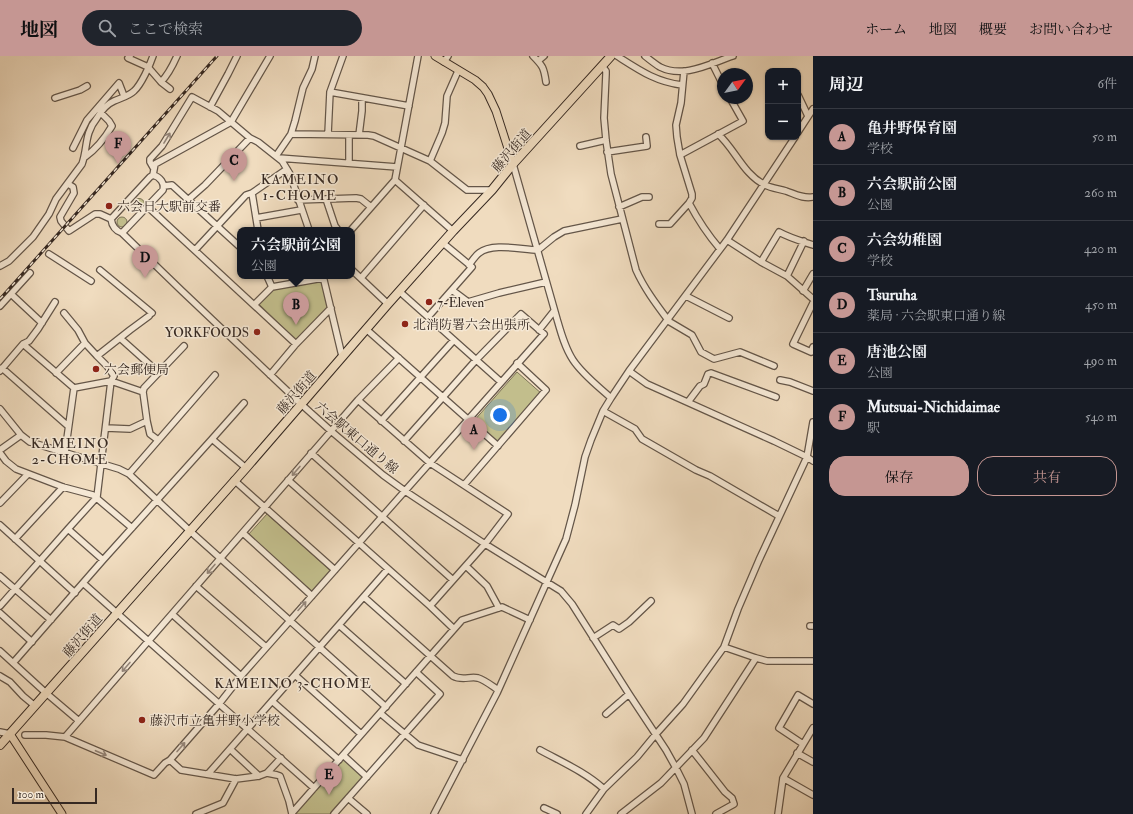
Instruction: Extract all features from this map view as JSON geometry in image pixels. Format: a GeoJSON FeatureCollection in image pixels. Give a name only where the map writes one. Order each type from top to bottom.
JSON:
{"type":"FeatureCollection","features":[{"type":"Feature","properties":{"kind":"highway","name":"藤沢街道"},"geometry":{"type":"LineString","coordinates":[[0,745],[246,468],[399,291],[611,57]]}},
{"type":"Feature","properties":{"kind":"main road"},"geometry":{"type":"LineString","coordinates":[[435,56],[446,59],[458,71],[475,80],[483,87],[488,94],[496,112],[513,164]]}},
{"type":"Feature","properties":{"kind":"main road"},"geometry":{"type":"LineString","coordinates":[[10,734],[62,814]]}},
{"type":"Feature","properties":{"kind":"street"},"geometry":{"type":"LineString","coordinates":[[130,56],[128,58],[148,67],[161,82],[170,89]]}},
{"type":"Feature","properties":{"kind":"street"},"geometry":{"type":"LineString","coordinates":[[0,266],[9,261],[33,237],[49,214],[56,200],[82,164],[85,157],[88,135],[96,118],[106,106],[135,91],[153,56]]}},
{"type":"Feature","properties":{"kind":"street"},"geometry":{"type":"LineString","coordinates":[[161,82],[170,71],[177,56]]}},
{"type":"Feature","properties":{"kind":"street"},"geometry":{"type":"LineString","coordinates":[[210,107],[237,56]]}},
{"type":"Feature","properties":{"kind":"street"},"geometry":{"type":"LineString","coordinates":[[277,157],[291,134],[303,88],[312,69],[315,56]]}},
{"type":"Feature","properties":{"kind":"street"},"geometry":{"type":"LineString","coordinates":[[328,134],[330,92],[343,56]]}},
{"type":"Feature","properties":{"kind":"street"},"geometry":{"type":"LineString","coordinates":[[354,227],[394,180],[418,56]]}},
{"type":"Feature","properties":{"kind":"street"},"geometry":{"type":"LineString","coordinates":[[533,56],[544,71],[546,82]]}},
{"type":"Feature","properties":{"kind":"street"},"geometry":{"type":"LineString","coordinates":[[538,61],[544,56]]}},
{"type":"Feature","properties":{"kind":"street"},"geometry":{"type":"LineString","coordinates":[[645,56],[662,68],[674,71],[698,69],[734,56]]}},
{"type":"Feature","properties":{"kind":"street"},"geometry":{"type":"LineString","coordinates":[[68,184],[73,187],[74,193],[60,217],[61,221],[69,231],[95,214],[100,214],[111,219],[153,175],[156,164],[231,122],[268,57]]}},
{"type":"Feature","properties":{"kind":"street"},"geometry":{"type":"LineString","coordinates":[[611,57],[656,79],[668,83],[682,84]]}},
{"type":"Feature","properties":{"kind":"street"},"geometry":{"type":"LineString","coordinates":[[712,63],[717,73]]}},
{"type":"Feature","properties":{"kind":"street"},"geometry":{"type":"LineString","coordinates":[[602,66],[606,71],[604,118],[611,174],[636,270],[640,279],[654,302],[668,320],[692,335],[701,352],[714,358],[740,352],[774,366]]}},
{"type":"Feature","properties":{"kind":"street"},"geometry":{"type":"LineString","coordinates":[[430,161],[446,123],[447,96],[458,71]]}},
{"type":"Feature","properties":{"kind":"street"},"geometry":{"type":"LineString","coordinates":[[659,224],[670,224],[692,198],[680,155],[676,126],[681,103],[684,71]]}},
{"type":"Feature","properties":{"kind":"street"},"geometry":{"type":"LineString","coordinates":[[73,148],[87,120],[116,84],[119,83],[124,96]]}},
{"type":"Feature","properties":{"kind":"street"},"geometry":{"type":"LineString","coordinates":[[55,98],[80,90],[87,86]]}},
{"type":"Feature","properties":{"kind":"street"},"geometry":{"type":"LineString","coordinates":[[330,92],[409,106]]}},
{"type":"Feature","properties":{"kind":"street"},"geometry":{"type":"LineString","coordinates":[[154,169],[150,159],[162,146],[192,97],[218,112],[282,161],[287,169],[308,227]]}},
{"type":"Feature","properties":{"kind":"street"},"geometry":{"type":"LineString","coordinates":[[359,135],[362,98]]}},
{"type":"Feature","properties":{"kind":"street"},"geometry":{"type":"LineString","coordinates":[[801,101],[808,116]]}},
{"type":"Feature","properties":{"kind":"street"},"geometry":{"type":"LineString","coordinates":[[680,155],[743,120],[734,104]]}},
{"type":"Feature","properties":{"kind":"street"},"geometry":{"type":"LineString","coordinates":[[801,127],[813,109]]}},
{"type":"Feature","properties":{"kind":"street"},"geometry":{"type":"LineString","coordinates":[[85,157],[93,151],[108,134],[112,126],[109,120],[100,113]]}},
{"type":"Feature","properties":{"kind":"street"},"geometry":{"type":"LineString","coordinates":[[291,134],[374,136],[430,161],[467,190],[492,190]]}},
{"type":"Feature","properties":{"kind":"street"},"geometry":{"type":"LineString","coordinates":[[718,134],[744,168],[764,185],[801,197],[813,197]]}},
{"type":"Feature","properties":{"kind":"street"},"geometry":{"type":"LineString","coordinates":[[349,135],[349,163]]}},
{"type":"Feature","properties":{"kind":"street"},"geometry":{"type":"LineString","coordinates":[[608,152],[647,146],[646,137]]}},
{"type":"Feature","properties":{"kind":"street"},"geometry":{"type":"LineString","coordinates":[[189,199],[205,185],[250,138]]}},
{"type":"Feature","properties":{"kind":"street"},"geometry":{"type":"LineString","coordinates":[[580,146],[606,140]]}},
{"type":"Feature","properties":{"kind":"street"},"geometry":{"type":"LineString","coordinates":[[434,814],[498,690],[566,539],[585,457],[603,411],[629,371],[727,240],[793,140]]}},
{"type":"Feature","properties":{"kind":"street"},"geometry":{"type":"LineString","coordinates":[[277,157],[397,167]]}},
{"type":"Feature","properties":{"kind":"street"},"geometry":{"type":"LineString","coordinates":[[513,164],[565,344],[573,361],[611,398]]}},
{"type":"Feature","properties":{"kind":"street"},"geometry":{"type":"LineString","coordinates":[[195,250],[246,195],[252,193],[287,169]]}},
{"type":"Feature","properties":{"kind":"street"},"geometry":{"type":"LineString","coordinates":[[122,233],[163,190],[163,182],[153,175]]}},
{"type":"Feature","properties":{"kind":"street"},"geometry":{"type":"LineString","coordinates":[[394,180],[453,231]]}},
{"type":"Feature","properties":{"kind":"street"},"geometry":{"type":"LineString","coordinates":[[164,186],[172,185],[237,244]]}},
{"type":"Feature","properties":{"kind":"street"},"geometry":{"type":"LineString","coordinates":[[252,193],[258,227]]}},
{"type":"Feature","properties":{"kind":"street"},"geometry":{"type":"LineString","coordinates":[[620,207],[642,197],[649,197]]}},
{"type":"Feature","properties":{"kind":"street"},"geometry":{"type":"LineString","coordinates":[[298,200],[356,198],[361,199],[371,207]]}},
{"type":"Feature","properties":{"kind":"street"},"geometry":{"type":"LineString","coordinates":[[326,199],[336,227]]}},
{"type":"Feature","properties":{"kind":"street"},"geometry":{"type":"LineString","coordinates":[[689,203],[709,236],[720,249]]}},
{"type":"Feature","properties":{"kind":"street"},"geometry":{"type":"LineString","coordinates":[[361,278],[424,205]]}},
{"type":"Feature","properties":{"kind":"street"},"geometry":{"type":"LineString","coordinates":[[148,207],[255,304],[296,344]]}},
{"type":"Feature","properties":{"kind":"street"},"geometry":{"type":"LineString","coordinates":[[256,218],[301,210]]}},
{"type":"Feature","properties":{"kind":"street","name":"六会駅東口通り線"},"geometry":{"type":"LineString","coordinates":[[111,219],[115,228],[301,404],[383,475],[485,544],[561,591],[572,604],[656,734],[676,768],[684,784],[692,814]]}},
{"type":"Feature","properties":{"kind":"street"},"geometry":{"type":"LineString","coordinates":[[469,265],[478,254],[492,248],[538,250],[564,231],[622,219]]}},
{"type":"Feature","properties":{"kind":"street"},"geometry":{"type":"LineString","coordinates":[[761,262],[779,232],[790,238],[813,245]]}},
{"type":"Feature","properties":{"kind":"street"},"geometry":{"type":"LineString","coordinates":[[727,240],[761,262],[787,276],[813,299]]}},
{"type":"Feature","properties":{"kind":"street"},"geometry":{"type":"LineString","coordinates":[[787,276],[804,242]]}},
{"type":"Feature","properties":{"kind":"street"},"geometry":{"type":"LineString","coordinates":[[428,317],[472,267],[443,243]]}},
{"type":"Feature","properties":{"kind":"street"},"geometry":{"type":"LineString","coordinates":[[49,254],[91,281]]}},
{"type":"Feature","properties":{"kind":"street"},"geometry":{"type":"LineString","coordinates":[[97,356],[151,315],[100,270]]}},
{"type":"Feature","properties":{"kind":"street"},"geometry":{"type":"LineString","coordinates":[[0,306],[30,273]]}},
{"type":"Feature","properties":{"kind":"street"},"geometry":{"type":"LineString","coordinates":[[355,273],[388,304]]}},
{"type":"Feature","properties":{"kind":"street"},"geometry":{"type":"LineString","coordinates":[[804,291],[813,274]]}},
{"type":"Feature","properties":{"kind":"street"},"geometry":{"type":"LineString","coordinates":[[268,279],[272,287]]}},
{"type":"Feature","properties":{"kind":"street"},"geometry":{"type":"LineString","coordinates":[[255,304],[272,287],[313,279]]}},
{"type":"Feature","properties":{"kind":"street"},"geometry":{"type":"LineString","coordinates":[[324,279],[342,356]]}},
{"type":"Feature","properties":{"kind":"street"},"geometry":{"type":"LineString","coordinates":[[452,290],[468,302],[546,282]]}},
{"type":"Feature","properties":{"kind":"street"},"geometry":{"type":"LineString","coordinates":[[399,291],[501,382]]}},
{"type":"Feature","properties":{"kind":"street"},"geometry":{"type":"LineString","coordinates":[[11,294],[42,323]]}},
{"type":"Feature","properties":{"kind":"street"},"geometry":{"type":"LineString","coordinates":[[686,296],[729,318]]}},
{"type":"Feature","properties":{"kind":"street"},"geometry":{"type":"LineString","coordinates":[[55,302],[29,341],[23,344],[1,370],[68,426]]}},
{"type":"Feature","properties":{"kind":"street"},"geometry":{"type":"LineString","coordinates":[[813,303],[793,344],[811,352],[813,347]]}},
{"type":"Feature","properties":{"kind":"street"},"geometry":{"type":"LineString","coordinates":[[270,374],[296,344],[331,308]]}},
{"type":"Feature","properties":{"kind":"street"},"geometry":{"type":"LineString","coordinates":[[539,330],[554,310]]}},
{"type":"Feature","properties":{"kind":"street"},"geometry":{"type":"LineString","coordinates":[[0,606],[97,497],[111,381],[114,376],[107,366],[85,343],[78,330],[64,313]]}},
{"type":"Feature","properties":{"kind":"street"},"geometry":{"type":"LineString","coordinates":[[25,735],[65,737],[154,775],[165,763],[170,760],[266,647],[544,334],[521,314],[476,360],[404,441]]}},
{"type":"Feature","properties":{"kind":"street"},"geometry":{"type":"LineString","coordinates":[[366,329],[498,446]]}},
{"type":"Feature","properties":{"kind":"street"},"geometry":{"type":"LineString","coordinates":[[120,338],[158,372]]}},
{"type":"Feature","properties":{"kind":"street"},"geometry":{"type":"LineString","coordinates":[[381,421],[454,340]]}},
{"type":"Feature","properties":{"kind":"street"},"geometry":{"type":"LineString","coordinates":[[56,373],[85,343]]}},
{"type":"Feature","properties":{"kind":"street"},"geometry":{"type":"LineString","coordinates":[[23,344],[74,388]]}},
{"type":"Feature","properties":{"kind":"street"},"geometry":{"type":"LineString","coordinates":[[158,440],[150,434],[143,392],[144,388],[184,346]]}},
{"type":"Feature","properties":{"kind":"street"},"geometry":{"type":"LineString","coordinates":[[65,737],[358,400],[399,358]]}},
{"type":"Feature","properties":{"kind":"street"},"geometry":{"type":"LineString","coordinates":[[464,485],[546,390],[517,364]]}},
{"type":"Feature","properties":{"kind":"street"},"geometry":{"type":"LineString","coordinates":[[629,371],[647,384],[807,457],[813,462]]}},
{"type":"Feature","properties":{"kind":"street"},"geometry":{"type":"LineString","coordinates":[[688,402],[700,386],[704,384],[708,374],[711,373],[776,398]]}},
{"type":"Feature","properties":{"kind":"street"},"geometry":{"type":"LineString","coordinates":[[128,474],[215,375]]}},
{"type":"Feature","properties":{"kind":"street"},"geometry":{"type":"LineString","coordinates":[[780,380],[790,382],[813,391]]}},
{"type":"Feature","properties":{"kind":"street"},"geometry":{"type":"LineString","coordinates":[[74,388],[111,381],[143,392]]}},
{"type":"Feature","properties":{"kind":"street"},"geometry":{"type":"LineString","coordinates":[[65,453],[74,388]]}},
{"type":"Feature","properties":{"kind":"street"},"geometry":{"type":"LineString","coordinates":[[358,400],[430,463],[508,514],[485,544],[430,606]]}},
{"type":"Feature","properties":{"kind":"street"},"geometry":{"type":"LineString","coordinates":[[13,663],[156,500],[244,403]]}},
{"type":"Feature","properties":{"kind":"street"},"geometry":{"type":"LineString","coordinates":[[0,409],[22,435],[30,442],[119,469],[128,474],[386,707]]}},
{"type":"Feature","properties":{"kind":"street"},"geometry":{"type":"LineString","coordinates":[[603,411],[635,429],[642,439],[779,516]]}},
{"type":"Feature","properties":{"kind":"street"},"geometry":{"type":"LineString","coordinates":[[106,428],[130,430],[147,421]]}},
{"type":"Feature","properties":{"kind":"street"},"geometry":{"type":"LineString","coordinates":[[586,814],[604,789],[637,758],[683,704],[724,647],[758,560],[807,457],[813,422]]}},
{"type":"Feature","properties":{"kind":"street"},"geometry":{"type":"LineString","coordinates":[[0,450],[22,435]]}},
{"type":"Feature","properties":{"kind":"street"},"geometry":{"type":"LineString","coordinates":[[212,439],[246,468]]}},
{"type":"Feature","properties":{"kind":"street"},"geometry":{"type":"LineString","coordinates":[[0,453],[11,466],[28,474],[63,487],[86,492],[97,497],[132,528]]}},
{"type":"Feature","properties":{"kind":"street"},"geometry":{"type":"LineString","coordinates":[[311,454],[453,580]]}},
{"type":"Feature","properties":{"kind":"street"},"geometry":{"type":"LineString","coordinates":[[0,503],[28,474]]}},
{"type":"Feature","properties":{"kind":"street"},"geometry":{"type":"LineString","coordinates":[[234,480],[335,570]]}},
{"type":"Feature","properties":{"kind":"street"},"geometry":{"type":"LineString","coordinates":[[288,480],[454,629]]}},
{"type":"Feature","properties":{"kind":"street"},"geometry":{"type":"LineString","coordinates":[[15,538],[63,487]]}},
{"type":"Feature","properties":{"kind":"street"},"geometry":{"type":"LineString","coordinates":[[0,525],[75,592]]}},
{"type":"Feature","properties":{"kind":"street"},"geometry":{"type":"LineString","coordinates":[[68,529],[103,560]]}},
{"type":"Feature","properties":{"kind":"street"},"geometry":{"type":"LineString","coordinates":[[242,533],[312,596]]}},
{"type":"Feature","properties":{"kind":"street"},"geometry":{"type":"LineString","coordinates":[[466,566],[487,586],[499,608]]}},
{"type":"Feature","properties":{"kind":"street"},"geometry":{"type":"LineString","coordinates":[[208,774],[388,569]]}},
{"type":"Feature","properties":{"kind":"street"},"geometry":{"type":"LineString","coordinates":[[0,576],[51,620]]}},
{"type":"Feature","properties":{"kind":"street"},"geometry":{"type":"LineString","coordinates":[[83,583],[314,788]]}},
{"type":"Feature","properties":{"kind":"street"},"geometry":{"type":"LineString","coordinates":[[196,586],[266,647]]}},
{"type":"Feature","properties":{"kind":"street"},"geometry":{"type":"LineString","coordinates":[[364,597],[457,678],[477,678],[498,690]]}},
{"type":"Feature","properties":{"kind":"street"},"geometry":{"type":"LineString","coordinates":[[593,638],[613,625],[619,629],[630,622],[651,601]]}},
{"type":"Feature","properties":{"kind":"street"},"geometry":{"type":"LineString","coordinates":[[292,813],[462,620],[502,607],[530,620]]}},
{"type":"Feature","properties":{"kind":"street"},"geometry":{"type":"LineString","coordinates":[[0,613],[32,642]]}},
{"type":"Feature","properties":{"kind":"street"},"geometry":{"type":"LineString","coordinates":[[172,614],[241,676]]}},
{"type":"Feature","properties":{"kind":"street"},"geometry":{"type":"LineString","coordinates":[[339,625],[406,684]]}},
{"type":"Feature","properties":{"kind":"street"},"geometry":{"type":"LineString","coordinates":[[724,647],[768,661],[813,661]]}},
{"type":"Feature","properties":{"kind":"street"},"geometry":{"type":"LineString","coordinates":[[0,651],[79,721]]}},
{"type":"Feature","properties":{"kind":"street"},"geometry":{"type":"LineString","coordinates":[[621,814],[661,783],[704,738],[756,658]]}},
{"type":"Feature","properties":{"kind":"street"},"geometry":{"type":"LineString","coordinates":[[334,814],[440,694],[416,672]]}},
{"type":"Feature","properties":{"kind":"street"},"geometry":{"type":"LineString","coordinates":[[0,676],[10,682],[35,706]]}},
{"type":"Feature","properties":{"kind":"street"},"geometry":{"type":"LineString","coordinates":[[295,676],[361,734]]}},
{"type":"Feature","properties":{"kind":"street"},"geometry":{"type":"LineString","coordinates":[[606,714],[629,694]]}},
{"type":"Feature","properties":{"kind":"street"},"geometry":{"type":"LineString","coordinates":[[803,744],[779,728],[798,695],[813,704]]}},
{"type":"Feature","properties":{"kind":"street"},"geometry":{"type":"LineString","coordinates":[[272,701],[341,758],[367,777]]}},
{"type":"Feature","properties":{"kind":"street"},"geometry":{"type":"LineString","coordinates":[[380,713],[418,745],[462,760]]}},
{"type":"Feature","properties":{"kind":"street"},"geometry":{"type":"LineString","coordinates":[[778,814],[783,778],[797,753],[812,731]]}},
{"type":"Feature","properties":{"kind":"street"},"geometry":{"type":"LineString","coordinates":[[0,732],[10,734]]}},
{"type":"Feature","properties":{"kind":"street"},"geometry":{"type":"LineString","coordinates":[[230,749],[259,776]]}},
{"type":"Feature","properties":{"kind":"street"},"geometry":{"type":"LineString","coordinates":[[540,750],[594,780],[604,789]]}},
{"type":"Feature","properties":{"kind":"street"},"geometry":{"type":"LineString","coordinates":[[692,750],[725,792],[732,798],[734,804],[716,814]]}},
{"type":"Feature","properties":{"kind":"street"},"geometry":{"type":"LineString","coordinates":[[797,753],[813,762]]}},
{"type":"Feature","properties":{"kind":"street"},"geometry":{"type":"LineString","coordinates":[[170,760],[181,770],[236,779],[259,776],[267,773],[281,758]]}},
{"type":"Feature","properties":{"kind":"street"},"geometry":{"type":"LineString","coordinates":[[267,773],[280,776],[292,813]]}},
{"type":"Feature","properties":{"kind":"street"},"geometry":{"type":"LineString","coordinates":[[783,778],[813,795]]}},
{"type":"Feature","properties":{"kind":"street"},"geometry":{"type":"LineString","coordinates":[[196,814],[223,803],[236,779]]}},
{"type":"Feature","properties":{"kind":"street"},"geometry":{"type":"LineString","coordinates":[[348,798],[367,814]]}},
{"type":"Feature","properties":{"kind":"street"},"geometry":{"type":"LineString","coordinates":[[544,808],[557,814]]}},
{"type":"Feature","properties":{"kind":"shaded area"},"geometry":{"type":"Polygon","coordinates":[[[137,199],[141,199],[143,200],[143,208],[137,209],[134,206],[134,202],[137,199]]]}},
{"type":"Feature","properties":{"kind":"shaded area"},"geometry":{"type":"Polygon","coordinates":[[[120,217],[124,217],[126,218],[126,226],[120,227],[117,224],[117,220],[120,217]]]}},
{"type":"Feature","properties":{"kind":"shaded area"},"geometry":{"type":"Polygon","coordinates":[[[321,281],[328,307],[298,342],[259,304],[273,290],[321,281]]]}},
{"type":"Feature","properties":{"kind":"shaded area"},"geometry":{"type":"Polygon","coordinates":[[[517,372],[542,394],[498,445],[473,422],[517,372]]]}},
{"type":"Feature","properties":{"kind":"shaded area"},"geometry":{"type":"Polygon","coordinates":[[[267,514],[332,572],[314,593],[248,535],[267,514]]]}},
{"type":"Feature","properties":{"kind":"shaded area"},"geometry":{"type":"Polygon","coordinates":[[[343,758],[364,777],[331,814],[295,814],[343,758]]]}},
{"type":"Feature","properties":{"kind":"railway"},"geometry":{"type":"LineString","coordinates":[[0,299],[217,56]]}},
{"type":"Feature","properties":{"kind":"place","name":"Mutsuai-Nichidaimae"},"geometry":{"type":"Point","coordinates":[118,164]}},
{"type":"Feature","properties":{"kind":"place","name":"六会幼稚園"},"geometry":{"type":"Point","coordinates":[234,181]}},
{"type":"Feature","properties":{"kind":"place","name":"六会日大駅前交番"},"geometry":{"type":"Point","coordinates":[109,206]}},
{"type":"Feature","properties":{"kind":"place","name":"Tsuruha"},"geometry":{"type":"Point","coordinates":[145,278]}},
{"type":"Feature","properties":{"kind":"place","name":"7-Eleven"},"geometry":{"type":"Point","coordinates":[429,302]}},
{"type":"Feature","properties":{"kind":"place","name":"北消防署六会出張所"},"geometry":{"type":"Point","coordinates":[405,324]}},
{"type":"Feature","properties":{"kind":"place","name":"六会駅前公園"},"geometry":{"type":"Point","coordinates":[296,325]}},
{"type":"Feature","properties":{"kind":"place","name":"YORKFOODS"},"geometry":{"type":"Point","coordinates":[257,332]}},
{"type":"Feature","properties":{"kind":"place","name":"六会郵便局"},"geometry":{"type":"Point","coordinates":[96,369]}},
{"type":"Feature","properties":{"kind":"place","name":"亀井野保育園"},"geometry":{"type":"Point","coordinates":[474,450]}},
{"type":"Feature","properties":{"kind":"place","name":"藤沢市立亀井野小学校"},"geometry":{"type":"Point","coordinates":[142,720]}},
{"type":"Feature","properties":{"kind":"place","name":"唐池公園"},"geometry":{"type":"Point","coordinates":[329,795]}},
{"type":"Feature","properties":{"kind":"district","name":"KAMEINO 1-CHOME"},"geometry":{"type":"Point","coordinates":[300,188]}},
{"type":"Feature","properties":{"kind":"district","name":"KAMEINO 2-CHOME"},"geometry":{"type":"Point","coordinates":[70,452]}},
{"type":"Feature","properties":{"kind":"district","name":"KAMEINO 3-CHOME"},"geometry":{"type":"Point","coordinates":[293,683]}}]}
